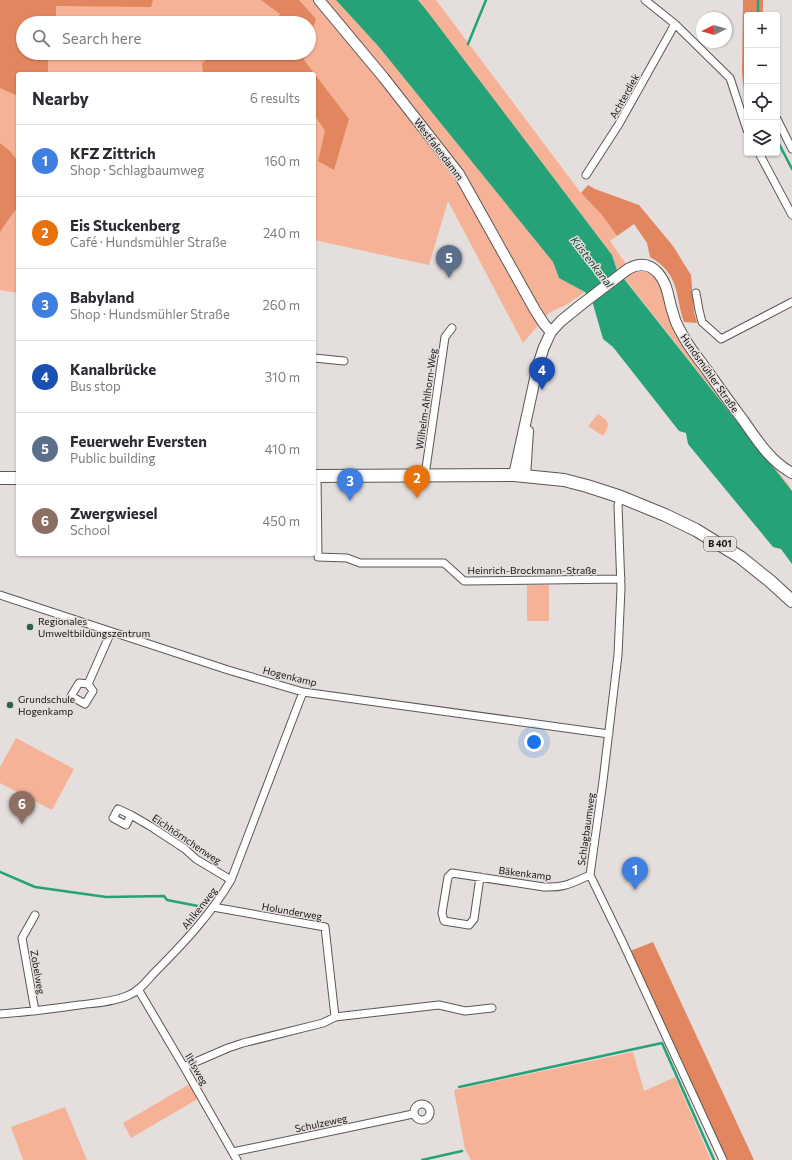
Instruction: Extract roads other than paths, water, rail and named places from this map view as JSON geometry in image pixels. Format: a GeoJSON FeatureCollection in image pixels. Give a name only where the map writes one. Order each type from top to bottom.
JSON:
{"type":"FeatureCollection","features":[{"type":"Feature","properties":{"kind":"main road","name":"B 401"},"geometry":{"type":"LineString","coordinates":[[316,476],[519,475],[564,480],[587,486],[621,497],[696,530],[746,562],[792,601]]}},
{"type":"Feature","properties":{"kind":"main road"},"geometry":{"type":"LineString","coordinates":[[0,478],[16,478]]}},
{"type":"Feature","properties":{"kind":"street","name":"Westfalendamm"},"geometry":{"type":"LineString","coordinates":[[319,0],[384,78],[459,174],[534,310],[552,332]]}},
{"type":"Feature","properties":{"kind":"street"},"geometry":{"type":"LineString","coordinates":[[645,0],[675,24],[730,78],[744,111]]}},
{"type":"Feature","properties":{"kind":"street","name":"Achterdiek"},"geometry":{"type":"LineString","coordinates":[[586,175],[619,124],[675,24]]}},
{"type":"Feature","properties":{"kind":"street"},"geometry":{"type":"LineString","coordinates":[[778,120],[792,149]]}},
{"type":"Feature","properties":{"kind":"street"},"geometry":{"type":"LineString","coordinates":[[761,156],[792,215]]}},
{"type":"Feature","properties":{"kind":"street","name":"Hundsmühler Straße"},"geometry":{"type":"LineString","coordinates":[[519,475],[529,403],[538,365],[544,347],[552,332],[561,321],[628,269],[635,265],[642,264],[654,268],[659,273],[668,291],[673,315],[681,333],[761,446],[773,459],[792,473]]}},
{"type":"Feature","properties":{"kind":"street"},"geometry":{"type":"LineString","coordinates":[[696,292],[702,322],[721,339],[792,302]]}},
{"type":"Feature","properties":{"kind":"street","name":"Wilhelm-Ahlhorn-Weg"},"geometry":{"type":"LineString","coordinates":[[425,475],[445,337],[452,328]]}},
{"type":"Feature","properties":{"kind":"street"},"geometry":{"type":"LineString","coordinates":[[316,358],[344,361]]}},
{"type":"Feature","properties":{"kind":"street","name":"Schlagbaumweg"},"geometry":{"type":"LineString","coordinates":[[621,497],[618,505],[621,579],[618,655],[590,875],[723,1160]]}},
{"type":"Feature","properties":{"kind":"street","name":"Heinrich-Brockmann-Straße"},"geometry":{"type":"LineString","coordinates":[[316,503],[318,557],[347,558],[360,563],[444,563],[464,581],[621,579]]}},
{"type":"Feature","properties":{"kind":"street","name":"Hogenkamp"},"geometry":{"type":"LineString","coordinates":[[0,595],[228,670],[303,692],[609,734]]}},
{"type":"Feature","properties":{"kind":"street"},"geometry":{"type":"LineString","coordinates":[[88,684],[111,632]]}},
{"type":"Feature","properties":{"kind":"street","name":"Ahlkenweg"},"geometry":{"type":"LineString","coordinates":[[0,1014],[93,1004],[130,995],[138,990],[191,935],[213,907],[231,880],[303,692]]}},
{"type":"Feature","properties":{"kind":"street","name":"Eichhörnchenweg"},"geometry":{"type":"LineString","coordinates":[[131,815],[185,849],[196,859],[231,880]]}},
{"type":"Feature","properties":{"kind":"street","name":"Bäkenkamp"},"geometry":{"type":"LineString","coordinates":[[480,877],[474,919],[469,925],[444,921],[442,914],[448,877],[452,873],[480,877],[544,887],[556,887],[569,884],[590,875]]}},
{"type":"Feature","properties":{"kind":"street","name":"Holunderweg"},"geometry":{"type":"LineString","coordinates":[[213,907],[324,927],[335,1018]]}},
{"type":"Feature","properties":{"kind":"street","name":"Zobelweg"},"geometry":{"type":"LineString","coordinates":[[35,915],[22,938],[35,1011]]}},
{"type":"Feature","properties":{"kind":"street","name":"Iltisweg"},"geometry":{"type":"LineString","coordinates":[[138,990],[237,1160]]}},
{"type":"Feature","properties":{"kind":"street"},"geometry":{"type":"LineString","coordinates":[[184,1067],[243,1043],[323,1023],[335,1018],[439,1005],[464,1011],[492,1008]]}},
{"type":"Feature","properties":{"kind":"street","name":"Schulzeweg"},"geometry":{"type":"LineString","coordinates":[[233,1152],[414,1114]]}},
{"type":"Feature","properties":{"kind":"water","name":"Küstenkanal"},"geometry":{"type":"Polygon","coordinates":[[[336,0],[418,0],[427,11],[612,255],[617,270],[792,491],[792,564],[781,549],[773,547],[688,444],[686,433],[679,431],[613,347],[603,339],[593,304],[585,292],[559,278],[553,262],[379,47],[336,0]]]}},
{"type":"Feature","properties":{"kind":"waterway"},"geometry":{"type":"LineString","coordinates":[[468,44],[486,0]]}},
{"type":"Feature","properties":{"kind":"waterway"},"geometry":{"type":"LineString","coordinates":[[758,0],[758,12]]}},
{"type":"Feature","properties":{"kind":"waterway"},"geometry":{"type":"LineString","coordinates":[[780,146],[792,169]]}},
{"type":"Feature","properties":{"kind":"waterway"},"geometry":{"type":"LineString","coordinates":[[0,872],[35,887],[106,897],[164,896],[167,900],[203,907]]}},
{"type":"Feature","properties":{"kind":"waterway"},"geometry":{"type":"LineString","coordinates":[[459,1087],[662,1043],[714,1160]]}},
{"type":"Feature","properties":{"kind":"waterway"},"geometry":{"type":"LineString","coordinates":[[422,1160],[462,1151]]}},
{"type":"Feature","properties":{"kind":"place","name":"Feuerwehr Eversten"},"geometry":{"type":"Point","coordinates":[449,278]}},
{"type":"Feature","properties":{"kind":"place","name":"Kanalbrücke"},"geometry":{"type":"Point","coordinates":[542,390]}},
{"type":"Feature","properties":{"kind":"place","name":"Eis Stuckenberg"},"geometry":{"type":"Point","coordinates":[417,498]}},
{"type":"Feature","properties":{"kind":"place","name":"Babyland"},"geometry":{"type":"Point","coordinates":[350,501]}},
{"type":"Feature","properties":{"kind":"place","name":"Regionales Umweltbildungszentrum"},"geometry":{"type":"Point","coordinates":[30,627]}},
{"type":"Feature","properties":{"kind":"place","name":"Grundschule Hogenkamp"},"geometry":{"type":"Point","coordinates":[10,705]}},
{"type":"Feature","properties":{"kind":"place","name":"Zwergwiesel"},"geometry":{"type":"Point","coordinates":[22,824]}},
{"type":"Feature","properties":{"kind":"place","name":"KFZ Zittrich"},"geometry":{"type":"Point","coordinates":[635,890]}}]}
